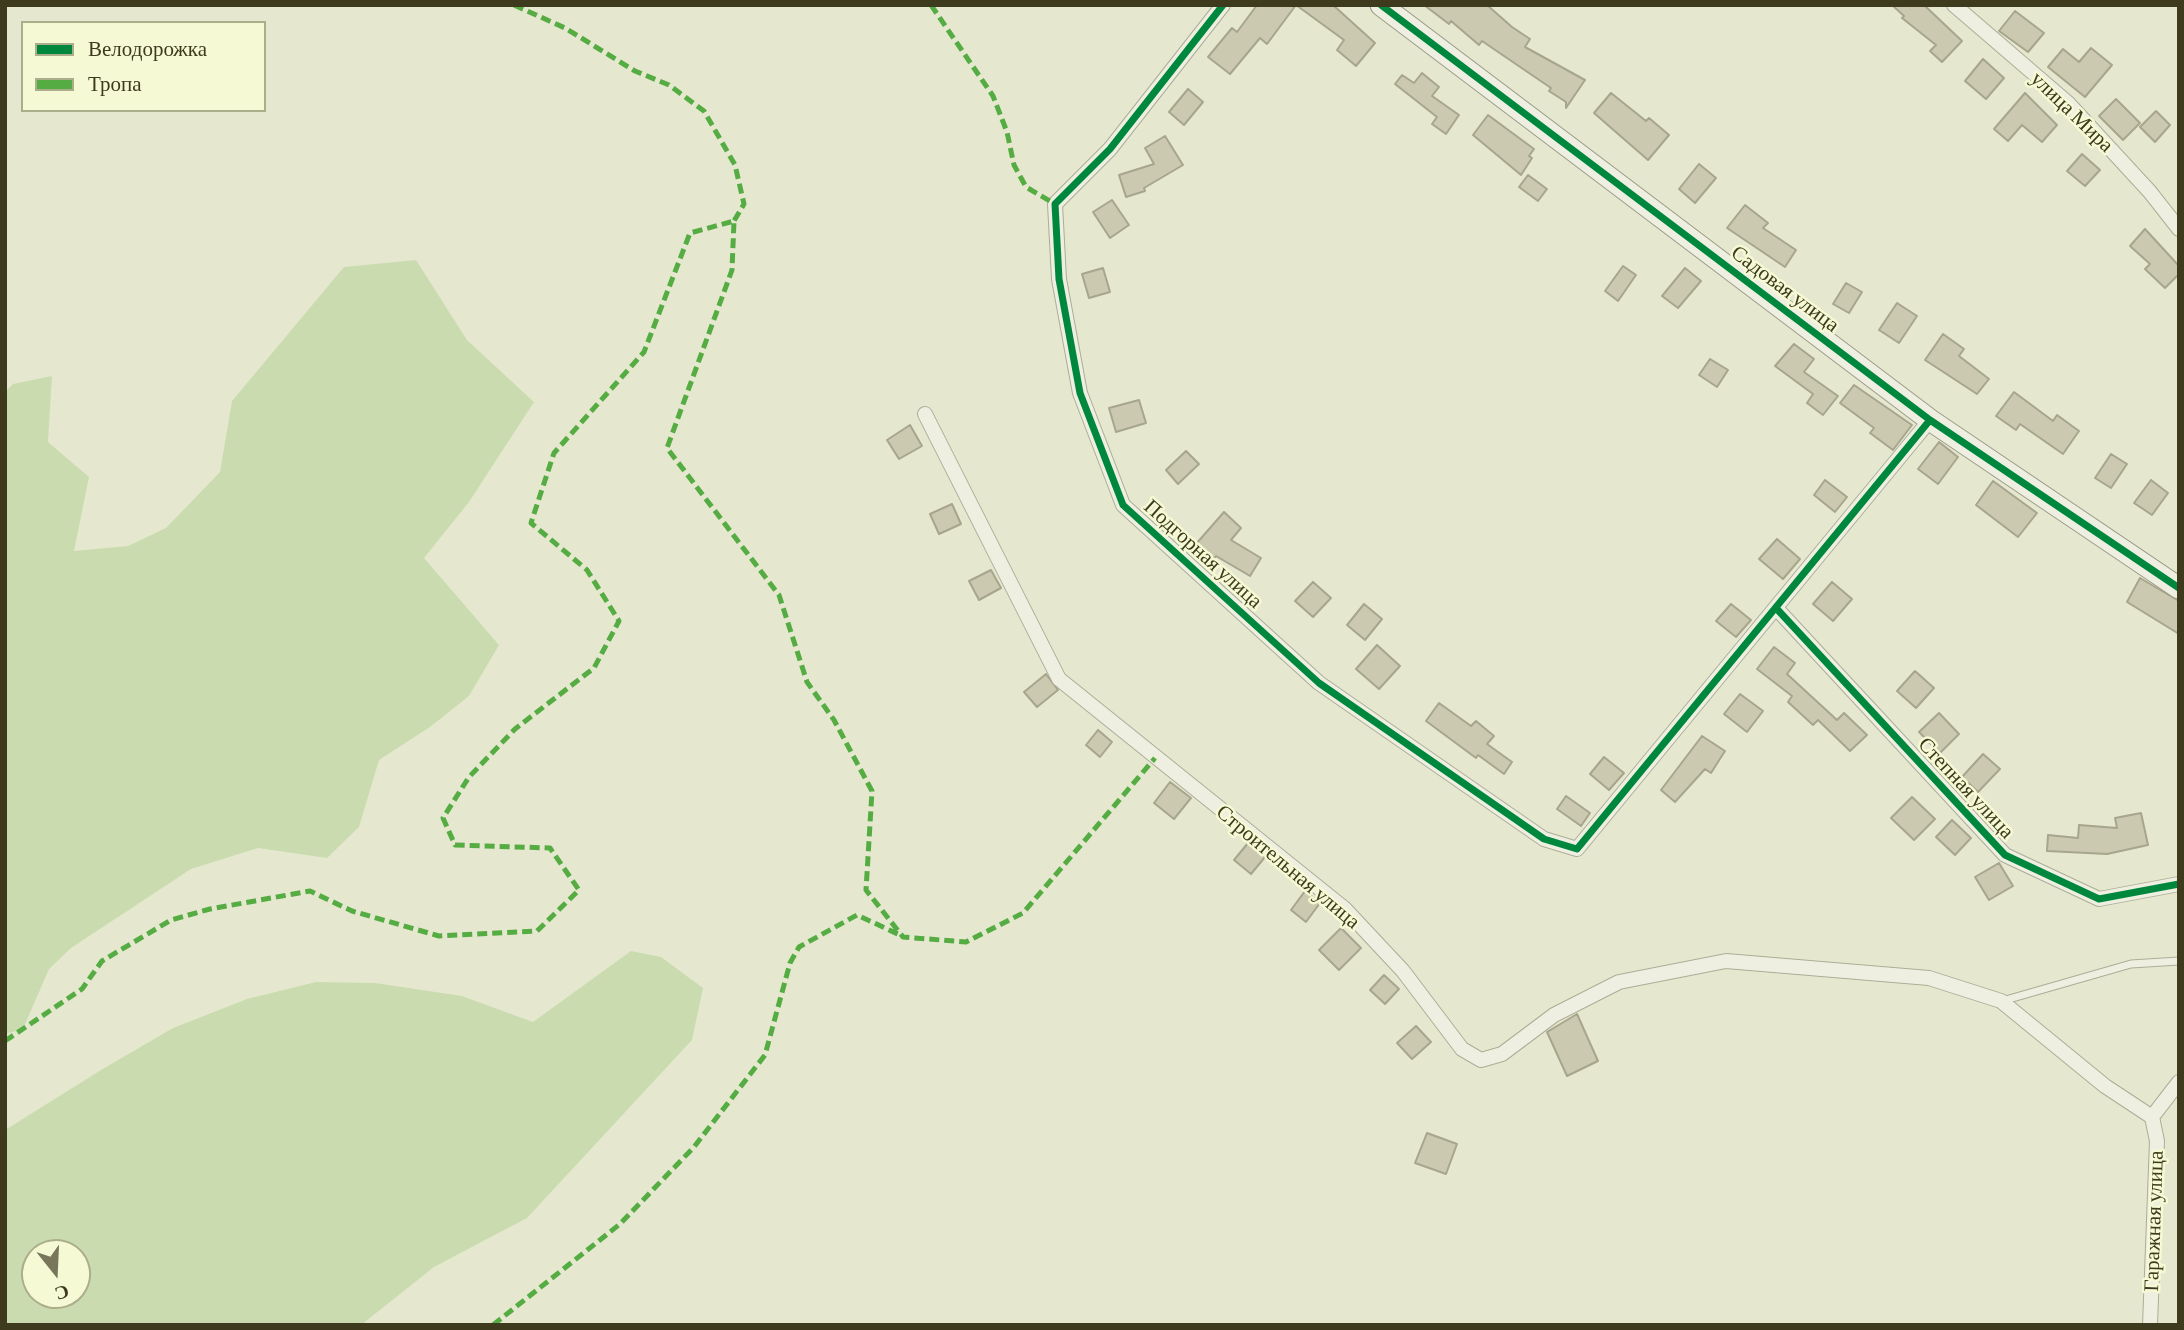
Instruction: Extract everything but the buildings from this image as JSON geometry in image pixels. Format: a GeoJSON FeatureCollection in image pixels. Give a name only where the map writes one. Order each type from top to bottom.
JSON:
{"type":"FeatureCollection","features":[{"type":"Feature","properties":{"kind":"street","name":"Подгорная улица"},"geometry":{"type":"LineString","coordinates":[[1223,5],[1110,149],[1055,204],[1059,279],[1080,393],[1123,505],[1319,683],[1544,839],[1577,849],[1776,608]]}},
{"type":"Feature","properties":{"kind":"street","name":"Садовая улица"},"geometry":{"type":"LineString","coordinates":[[1381,5],[1930,420],[2179,587]]}},
{"type":"Feature","properties":{"kind":"street","name":"улица Мира"},"geometry":{"type":"LineString","coordinates":[[1954,5],[2068,103],[2150,191],[2179,229]]}},
{"type":"Feature","properties":{"kind":"street","name":"Строительная улица"},"geometry":{"type":"LineString","coordinates":[[925,414],[1059,679],[1345,909],[1403,971],[1462,1049],[1481,1060],[1502,1054],[1554,1015],[1619,982],[1726,961],[1929,978],[2001,1002],[2105,1086],[2152,1117]]}},
{"type":"Feature","properties":{"kind":"street"},"geometry":{"type":"LineString","coordinates":[[1776,608],[1930,420]]}},
{"type":"Feature","properties":{"kind":"street","name":"Степная улица"},"geometry":{"type":"LineString","coordinates":[[1776,608],[2005,855],[2099,899],[2179,884]]}},
{"type":"Feature","properties":{"kind":"street"},"geometry":{"type":"LineString","coordinates":[[2152,1117],[2179,1082]]}},
{"type":"Feature","properties":{"kind":"street","name":"Гаражная улица"},"geometry":{"type":"LineString","coordinates":[[2150,1325],[2157,1141],[2152,1117]]}},
{"type":"Feature","properties":{"kind":"lane"},"geometry":{"type":"LineString","coordinates":[[2001,1002],[2131,964],[2179,961]]}},
{"type":"Feature","properties":{"kind":"green space"},"geometry":{"type":"Polygon","coordinates":[[[416,260],[467,340],[534,402],[469,502],[424,558],[499,645],[469,696],[430,727],[379,760],[359,827],[327,858],[258,848],[191,869],[71,948],[49,969],[23,1029],[5,1034],[5,392],[13,384],[52,376],[48,442],[89,477],[74,551],[128,546],[166,528],[220,472],[232,401],[344,267],[416,260]]]}},
{"type":"Feature","properties":{"kind":"green space"},"geometry":{"type":"Polygon","coordinates":[[[631,951],[661,957],[703,988],[692,1040],[527,1218],[434,1267],[361,1325],[5,1325],[5,1130],[173,1028],[247,999],[316,982],[375,983],[462,996],[533,1022],[631,951]]]}},
{"type":"Feature","properties":{"kind":"marked path"},"geometry":{"type":"LineString","coordinates":[[514,5],[565,28],[635,71],[669,85],[704,111],[735,165],[744,204],[734,221]]}},
{"type":"Feature","properties":{"kind":"marked path"},"geometry":{"type":"LineString","coordinates":[[931,5],[993,96],[1007,132],[1014,165],[1026,187],[1055,204]]}},
{"type":"Feature","properties":{"kind":"marked path"},"geometry":{"type":"LineString","coordinates":[[5,1041],[82,989],[102,961],[171,920],[210,909],[310,891],[352,911],[439,936],[537,931],[579,890],[550,848],[455,845],[443,818],[469,777],[515,729],[594,668],[619,621],[587,570],[531,523],[554,453],[644,352],[690,233],[734,221],[732,270],[667,448],[779,595],[807,682],[834,720],[872,791],[866,890],[903,937],[966,942],[1023,913],[1155,758]]}},
{"type":"Feature","properties":{"kind":"marked path"},"geometry":{"type":"LineString","coordinates":[[493,1325],[620,1224],[694,1147],[765,1055],[790,963],[799,947],[857,915],[900,935]]}},
{"type":"Feature","properties":{"kind":"cycle path"},"geometry":{"type":"LineString","coordinates":[[1223,5],[1110,149],[1055,204],[1059,279],[1080,393],[1123,505],[1319,683],[1544,839],[1577,849],[1930,420]]}},
{"type":"Feature","properties":{"kind":"cycle path"},"geometry":{"type":"LineString","coordinates":[[1381,5],[1930,420],[2179,588]]}},
{"type":"Feature","properties":{"kind":"cycle path"},"geometry":{"type":"LineString","coordinates":[[1776,608],[2005,855],[2099,899],[2179,884]]}}]}
